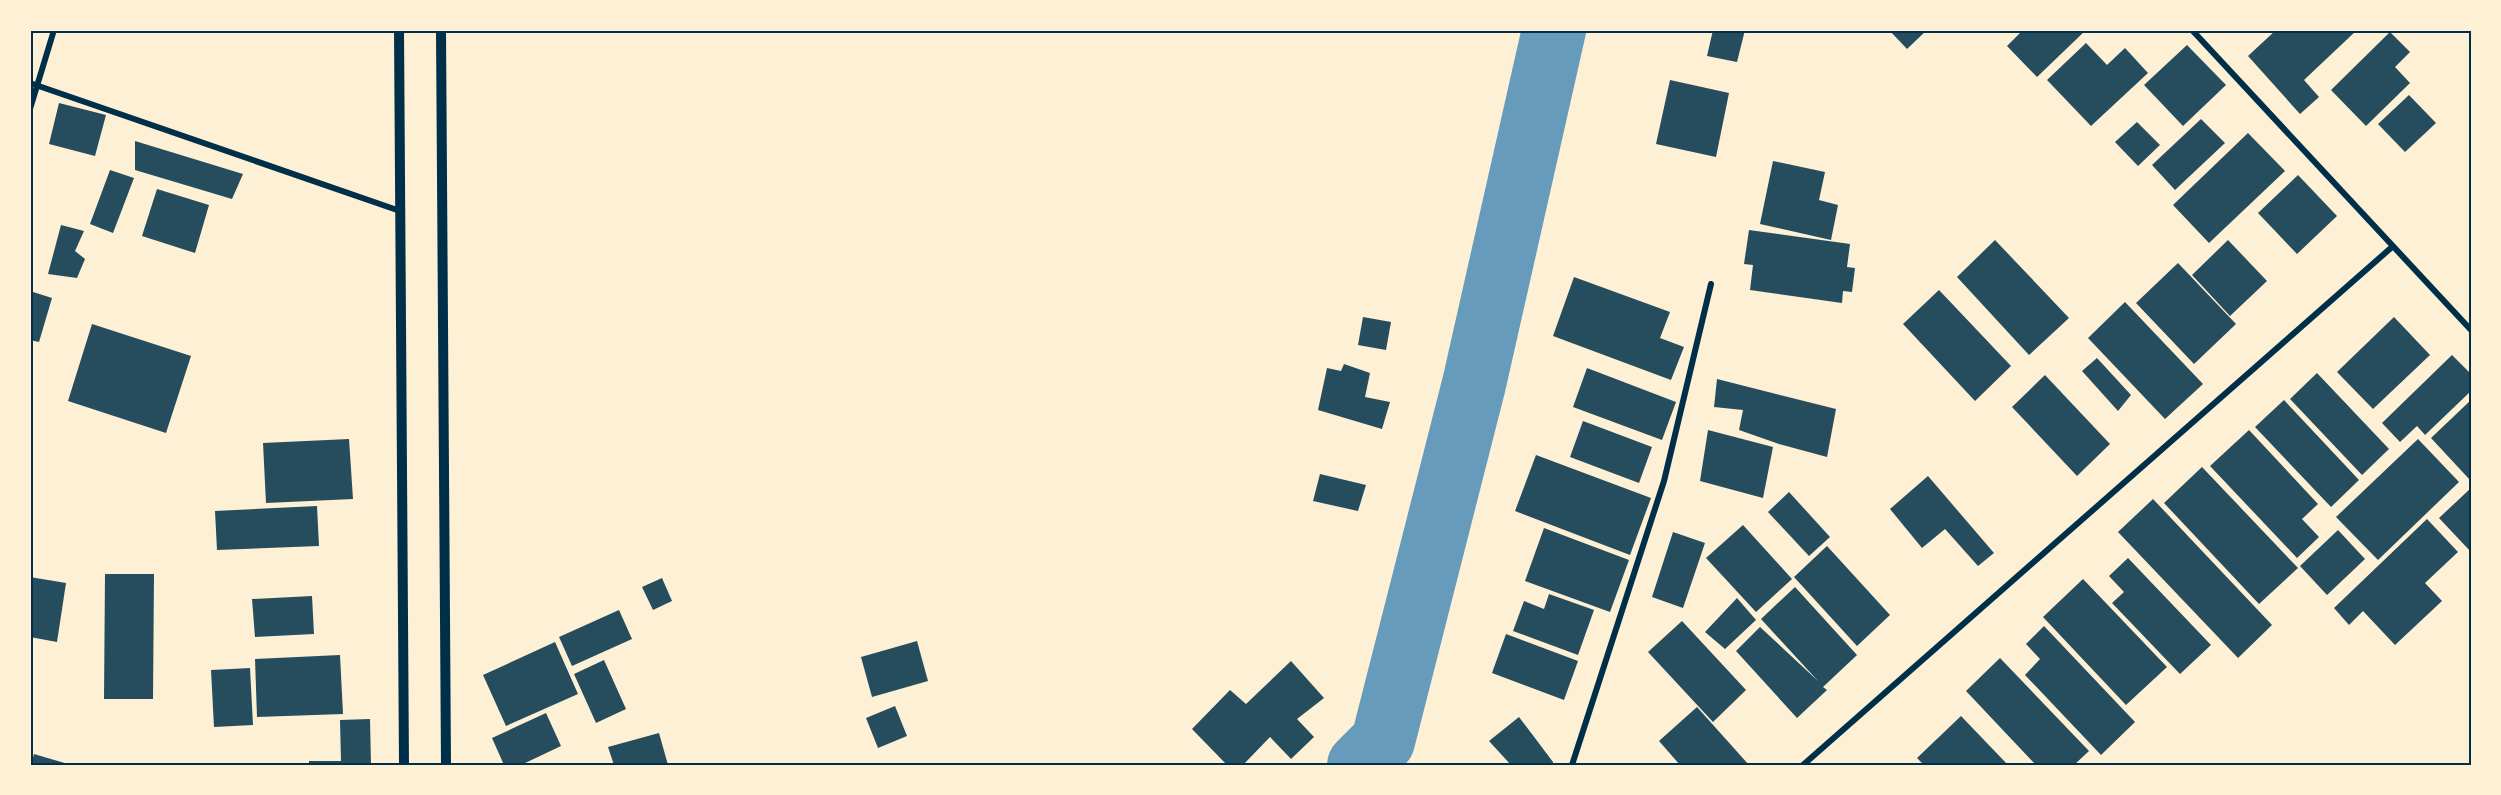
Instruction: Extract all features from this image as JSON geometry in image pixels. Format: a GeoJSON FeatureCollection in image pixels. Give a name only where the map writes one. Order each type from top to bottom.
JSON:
{"type":"FeatureCollection","features":[{"type":"Feature","properties":{"kind":"street"},"geometry":{"type":"LineString","coordinates":[[30,109],[54,30]]}},
{"type":"Feature","properties":{"kind":"street"},"geometry":{"type":"LineString","coordinates":[[399,30],[404,765]]}},
{"type":"Feature","properties":{"kind":"street"},"geometry":{"type":"LineString","coordinates":[[441,30],[446,765]]}},
{"type":"Feature","properties":{"kind":"street"},"geometry":{"type":"LineString","coordinates":[[2192,30],[2471,330]]}},
{"type":"Feature","properties":{"kind":"street"},"geometry":{"type":"LineString","coordinates":[[30,83],[401,212]]}},
{"type":"Feature","properties":{"kind":"street"},"geometry":{"type":"LineString","coordinates":[[1803,765],[2392,247]]}},
{"type":"Feature","properties":{"kind":"street"},"geometry":{"type":"LineString","coordinates":[[1572,765],[1664,481],[1711,284]]}},
{"type":"Feature","properties":{"kind":"building"},"geometry":{"type":"Polygon","coordinates":[[[1713,30],[1745,30],[1737,62],[1707,56],[1713,30]]]}},
{"type":"Feature","properties":{"kind":"building"},"geometry":{"type":"Polygon","coordinates":[[[1889,30],[1927,30],[1907,49],[1889,30]]]}},
{"type":"Feature","properties":{"kind":"building"},"geometry":{"type":"Polygon","coordinates":[[[2023,30],[2086,30],[2037,77],[2007,46],[2023,30]]]}},
{"type":"Feature","properties":{"kind":"building"},"geometry":{"type":"Polygon","coordinates":[[[2276,30],[2357,30],[2304,80],[2319,97],[2300,114],[2248,56],[2276,30]]]}},
{"type":"Feature","properties":{"kind":"building"},"geometry":{"type":"Polygon","coordinates":[[[2390,32],[2410,52],[2395,67],[2410,83],[2366,126],[2331,90],[2390,32]]]}},
{"type":"Feature","properties":{"kind":"building"},"geometry":{"type":"Polygon","coordinates":[[[2086,43],[2107,65],[2125,48],[2148,73],[2091,126],[2047,80],[2086,43]]]}},
{"type":"Feature","properties":{"kind":"building"},"geometry":{"type":"Polygon","coordinates":[[[2187,45],[2226,85],[2183,126],[2144,85],[2187,45]]]}},
{"type":"Feature","properties":{"kind":"building"},"geometry":{"type":"Polygon","coordinates":[[[1670,80],[1729,93],[1716,157],[1656,144],[1670,80]]]}},
{"type":"Feature","properties":{"kind":"building"},"geometry":{"type":"Polygon","coordinates":[[[2409,95],[2436,123],[2405,152],[2378,124],[2409,95]]]}},
{"type":"Feature","properties":{"kind":"building"},"geometry":{"type":"Polygon","coordinates":[[[59,103],[106,115],[95,156],[49,144],[59,103]]]}},
{"type":"Feature","properties":{"kind":"building"},"geometry":{"type":"Polygon","coordinates":[[[2201,119],[2225,143],[2175,190],[2152,165],[2201,119]]]}},
{"type":"Feature","properties":{"kind":"building"},"geometry":{"type":"Polygon","coordinates":[[[2137,122],[2160,145],[2138,166],[2115,142],[2137,122]]]}},
{"type":"Feature","properties":{"kind":"building"},"geometry":{"type":"Polygon","coordinates":[[[2248,133],[2285,171],[2209,243],[2173,205],[2248,133]]]}},
{"type":"Feature","properties":{"kind":"building"},"geometry":{"type":"Polygon","coordinates":[[[135,141],[243,174],[232,199],[135,170],[135,141]]]}},
{"type":"Feature","properties":{"kind":"building"},"geometry":{"type":"Polygon","coordinates":[[[1773,161],[1825,172],[1819,200],[1838,205],[1831,240],[1760,224],[1773,161]]]}},
{"type":"Feature","properties":{"kind":"building"},"geometry":{"type":"Polygon","coordinates":[[[110,170],[134,178],[113,233],[90,224],[110,170]]]}},
{"type":"Feature","properties":{"kind":"building"},"geometry":{"type":"Polygon","coordinates":[[[2298,175],[2337,216],[2297,254],[2258,213],[2298,175]]]}},
{"type":"Feature","properties":{"kind":"building"},"geometry":{"type":"Polygon","coordinates":[[[157,189],[209,205],[195,253],[142,236],[157,189]]]}},
{"type":"Feature","properties":{"kind":"building"},"geometry":{"type":"Polygon","coordinates":[[[61,225],[84,231],[75,251],[85,259],[77,278],[48,274],[61,225]]]}},
{"type":"Feature","properties":{"kind":"building"},"geometry":{"type":"Polygon","coordinates":[[[1749,230],[1850,244],[1847,267],[1855,268],[1852,292],[1843,291],[1842,303],[1750,290],[1753,265],[1744,264],[1749,230]]]}},
{"type":"Feature","properties":{"kind":"building"},"geometry":{"type":"Polygon","coordinates":[[[1995,240],[2069,318],[2029,355],[1957,277],[1995,240]]]}},
{"type":"Feature","properties":{"kind":"building"},"geometry":{"type":"Polygon","coordinates":[[[2228,240],[2267,281],[2230,316],[2192,275],[2228,240]]]}},
{"type":"Feature","properties":{"kind":"building"},"geometry":{"type":"Polygon","coordinates":[[[2178,263],[2236,324],[2194,364],[2136,303],[2178,263]]]}},
{"type":"Feature","properties":{"kind":"building"},"geometry":{"type":"Polygon","coordinates":[[[1574,277],[1670,312],[1660,338],[1684,347],[1671,380],[1553,336],[1574,277]]]}},
{"type":"Feature","properties":{"kind":"building"},"geometry":{"type":"Polygon","coordinates":[[[1939,290],[2011,366],[1975,401],[1903,324],[1939,290]]]}},
{"type":"Feature","properties":{"kind":"building"},"geometry":{"type":"Polygon","coordinates":[[[30,291],[52,298],[39,342],[30,340],[30,291]]]}},
{"type":"Feature","properties":{"kind":"building"},"geometry":{"type":"Polygon","coordinates":[[[2125,302],[2203,384],[2165,419],[2088,338],[2125,302]]]}},
{"type":"Feature","properties":{"kind":"building"},"geometry":{"type":"Polygon","coordinates":[[[1363,317],[1391,322],[1386,350],[1358,345],[1363,317]]]}},
{"type":"Feature","properties":{"kind":"building"},"geometry":{"type":"Polygon","coordinates":[[[2394,317],[2430,355],[2373,409],[2337,372],[2394,317]]]}},
{"type":"Feature","properties":{"kind":"building"},"geometry":{"type":"Polygon","coordinates":[[[92,324],[191,356],[166,433],[68,401],[92,324]]]}},
{"type":"Feature","properties":{"kind":"building"},"geometry":{"type":"Polygon","coordinates":[[[2452,355],[2471,374],[2471,391],[2425,435],[2417,426],[2400,442],[2382,423],[2452,355]]]}},
{"type":"Feature","properties":{"kind":"building"},"geometry":{"type":"Polygon","coordinates":[[[2097,358],[2131,395],[2118,411],[2082,371],[2097,358]]]}},
{"type":"Feature","properties":{"kind":"building"},"geometry":{"type":"Polygon","coordinates":[[[1344,364],[1370,373],[1365,397],[1390,402],[1382,429],[1318,410],[1327,368],[1341,371],[1344,364]]]}},
{"type":"Feature","properties":{"kind":"building"},"geometry":{"type":"Polygon","coordinates":[[[1587,368],[1676,402],[1662,440],[1573,407],[1587,368]]]}},
{"type":"Feature","properties":{"kind":"building"},"geometry":{"type":"Polygon","coordinates":[[[2317,373],[2389,449],[2362,475],[2290,399],[2317,373]]]}},
{"type":"Feature","properties":{"kind":"building"},"geometry":{"type":"Polygon","coordinates":[[[2045,375],[2110,444],[2077,476],[2012,407],[2045,375]]]}},
{"type":"Feature","properties":{"kind":"building"},"geometry":{"type":"Polygon","coordinates":[[[1717,379],[1836,409],[1827,457],[1739,430],[1743,410],[1714,407],[1717,379]]]}},
{"type":"Feature","properties":{"kind":"building"},"geometry":{"type":"Polygon","coordinates":[[[2284,400],[2359,480],[2331,507],[2255,427],[2284,400]]]}},
{"type":"Feature","properties":{"kind":"building"},"geometry":{"type":"Polygon","coordinates":[[[2471,400],[2471,479],[2470,480],[2431,438],[2471,400]]]}},
{"type":"Feature","properties":{"kind":"building"},"geometry":{"type":"Polygon","coordinates":[[[1583,421],[1652,447],[1639,483],[1570,457],[1583,421]]]}},
{"type":"Feature","properties":{"kind":"building"},"geometry":{"type":"Polygon","coordinates":[[[1708,430],[1773,447],[1763,498],[1700,481],[1708,430]]]}},
{"type":"Feature","properties":{"kind":"building"},"geometry":{"type":"Polygon","coordinates":[[[2249,430],[2318,504],[2302,519],[2319,537],[2297,558],[2210,466],[2249,430]]]}},
{"type":"Feature","properties":{"kind":"building"},"geometry":{"type":"Polygon","coordinates":[[[349,439],[353,499],[266,503],[263,443],[349,439]]]}},
{"type":"Feature","properties":{"kind":"building"},"geometry":{"type":"Polygon","coordinates":[[[2418,439],[2459,482],[2378,560],[2336,517],[2418,439]]]}},
{"type":"Feature","properties":{"kind":"building"},"geometry":{"type":"Polygon","coordinates":[[[1536,455],[1651,498],[1630,555],[1515,511],[1536,455]]]}},
{"type":"Feature","properties":{"kind":"building"},"geometry":{"type":"Polygon","coordinates":[[[2202,467],[2298,568],[2259,604],[2164,503],[2202,467]]]}},
{"type":"Feature","properties":{"kind":"building"},"geometry":{"type":"Polygon","coordinates":[[[1320,474],[1366,485],[1358,511],[1313,501],[1320,474]]]}},
{"type":"Feature","properties":{"kind":"building"},"geometry":{"type":"Polygon","coordinates":[[[1928,476],[1994,553],[1978,566],[1945,529],[1922,548],[1890,509],[1928,476]]]}},
{"type":"Feature","properties":{"kind":"building"},"geometry":{"type":"Polygon","coordinates":[[[2471,488],[2471,552],[2439,518],[2471,488]]]}},
{"type":"Feature","properties":{"kind":"building"},"geometry":{"type":"Polygon","coordinates":[[[1789,492],[1830,537],[1809,556],[1768,512],[1789,492]]]}},
{"type":"Feature","properties":{"kind":"building"},"geometry":{"type":"Polygon","coordinates":[[[2153,499],[2272,625],[2238,658],[2118,532],[2153,499]]]}},
{"type":"Feature","properties":{"kind":"building"},"geometry":{"type":"Polygon","coordinates":[[[317,506],[319,546],[217,550],[215,511],[317,506]]]}},
{"type":"Feature","properties":{"kind":"building"},"geometry":{"type":"Polygon","coordinates":[[[2427,519],[2458,552],[2425,583],[2442,601],[2395,645],[2363,611],[2349,625],[2334,608],[2427,519]]]}},
{"type":"Feature","properties":{"kind":"building"},"geometry":{"type":"Polygon","coordinates":[[[1743,525],[1792,579],[1756,612],[1706,558],[1743,525]]]}},
{"type":"Feature","properties":{"kind":"building"},"geometry":{"type":"Polygon","coordinates":[[[1544,528],[1629,560],[1610,612],[1525,581],[1544,528]]]}},
{"type":"Feature","properties":{"kind":"building"},"geometry":{"type":"Polygon","coordinates":[[[2338,530],[2365,559],[2327,595],[2300,566],[2338,530]]]}},
{"type":"Feature","properties":{"kind":"building"},"geometry":{"type":"Polygon","coordinates":[[[1673,532],[1705,543],[1683,608],[1652,597],[1673,532]]]}},
{"type":"Feature","properties":{"kind":"building"},"geometry":{"type":"Polygon","coordinates":[[[1827,546],[1890,615],[1857,646],[1794,577],[1827,546]]]}},
{"type":"Feature","properties":{"kind":"building"},"geometry":{"type":"Polygon","coordinates":[[[2128,558],[2211,645],[2180,674],[2112,603],[2124,592],[2109,576],[2128,558]]]}},
{"type":"Feature","properties":{"kind":"building"},"geometry":{"type":"Polygon","coordinates":[[[105,574],[154,574],[153,699],[104,699],[105,574]]]}},
{"type":"Feature","properties":{"kind":"building"},"geometry":{"type":"Polygon","coordinates":[[[30,577],[66,583],[57,642],[30,637],[30,577]]]}},
{"type":"Feature","properties":{"kind":"building"},"geometry":{"type":"Polygon","coordinates":[[[662,578],[672,601],[653,610],[642,587],[662,578]]]}},
{"type":"Feature","properties":{"kind":"building"},"geometry":{"type":"Polygon","coordinates":[[[2083,579],[2167,667],[2126,705],[2043,617],[2083,579]]]}},
{"type":"Feature","properties":{"kind":"building"},"geometry":{"type":"Polygon","coordinates":[[[1795,587],[1857,655],[1823,687],[1827,690],[1797,718],[1736,651],[1760,627],[1818,681],[1761,619],[1795,587]]]}},
{"type":"Feature","properties":{"kind":"building"},"geometry":{"type":"Polygon","coordinates":[[[1549,594],[1594,610],[1578,655],[1513,631],[1524,601],[1544,609],[1549,594]]]}},
{"type":"Feature","properties":{"kind":"building"},"geometry":{"type":"Polygon","coordinates":[[[312,596],[314,634],[255,637],[252,599],[312,596]]]}},
{"type":"Feature","properties":{"kind":"building"},"geometry":{"type":"Polygon","coordinates":[[[1737,598],[1756,620],[1725,649],[1705,632],[1737,598]]]}},
{"type":"Feature","properties":{"kind":"building"},"geometry":{"type":"Polygon","coordinates":[[[619,610],[632,639],[572,666],[559,637],[619,610]]]}},
{"type":"Feature","properties":{"kind":"building"},"geometry":{"type":"Polygon","coordinates":[[[1682,621],[1746,690],[1713,722],[1648,652],[1682,621]]]}},
{"type":"Feature","properties":{"kind":"building"},"geometry":{"type":"Polygon","coordinates":[[[2044,626],[2135,722],[2101,755],[2025,675],[2040,659],[2026,644],[2044,626]]]}},
{"type":"Feature","properties":{"kind":"building"},"geometry":{"type":"Polygon","coordinates":[[[1506,634],[1578,661],[1564,700],[1492,673],[1506,634]]]}},
{"type":"Feature","properties":{"kind":"building"},"geometry":{"type":"Polygon","coordinates":[[[917,641],[928,681],[872,697],[861,657],[917,641]]]}},
{"type":"Feature","properties":{"kind":"building"},"geometry":{"type":"Polygon","coordinates":[[[555,642],[578,694],[506,726],[483,675],[555,642]]]}},
{"type":"Feature","properties":{"kind":"building"},"geometry":{"type":"Polygon","coordinates":[[[340,655],[343,714],[257,717],[255,659],[340,655]]]}},
{"type":"Feature","properties":{"kind":"building"},"geometry":{"type":"Polygon","coordinates":[[[2000,658],[2089,751],[2074,765],[2036,765],[1966,691],[2000,658]]]}},
{"type":"Feature","properties":{"kind":"building"},"geometry":{"type":"Polygon","coordinates":[[[604,660],[626,709],[596,723],[574,674],[604,660]]]}},
{"type":"Feature","properties":{"kind":"building"},"geometry":{"type":"Polygon","coordinates":[[[1291,661],[1324,698],[1297,719],[1314,737],[1291,759],[1270,737],[1243,765],[1227,765],[1192,729],[1230,690],[1246,704],[1291,661]]]}},
{"type":"Feature","properties":{"kind":"building"},"geometry":{"type":"Polygon","coordinates":[[[250,668],[253,725],[214,727],[211,670],[250,668]]]}},
{"type":"Feature","properties":{"kind":"building"},"geometry":{"type":"Polygon","coordinates":[[[895,706],[907,736],[878,748],[866,718],[895,706]]]}},
{"type":"Feature","properties":{"kind":"building"},"geometry":{"type":"Polygon","coordinates":[[[1697,707],[1749,765],[1680,765],[1659,741],[1697,707]]]}},
{"type":"Feature","properties":{"kind":"building"},"geometry":{"type":"Polygon","coordinates":[[[546,713],[561,746],[521,765],[504,765],[492,738],[546,713]]]}},
{"type":"Feature","properties":{"kind":"building"},"geometry":{"type":"Polygon","coordinates":[[[1961,716],[2008,765],[1924,765],[1917,758],[1961,716]]]}},
{"type":"Feature","properties":{"kind":"building"},"geometry":{"type":"Polygon","coordinates":[[[1519,717],[1553,765],[1511,765],[1489,741],[1519,717]]]}},
{"type":"Feature","properties":{"kind":"building"},"geometry":{"type":"Polygon","coordinates":[[[370,719],[371,765],[309,765],[309,761],[341,761],[340,720],[370,719]]]}},
{"type":"Feature","properties":{"kind":"building"},"geometry":{"type":"Polygon","coordinates":[[[659,733],[668,765],[614,765],[608,747],[659,733]]]}},
{"type":"Feature","properties":{"kind":"building"},"geometry":{"type":"Polygon","coordinates":[[[34,754],[68,764],[68,765],[31,765],[34,754]]]}},
{"type":"Feature","properties":{"kind":"waterway"},"geometry":{"type":"LineString","coordinates":[[1359,765],[1383,741],[1474,384],[1554,30]]}}]}
